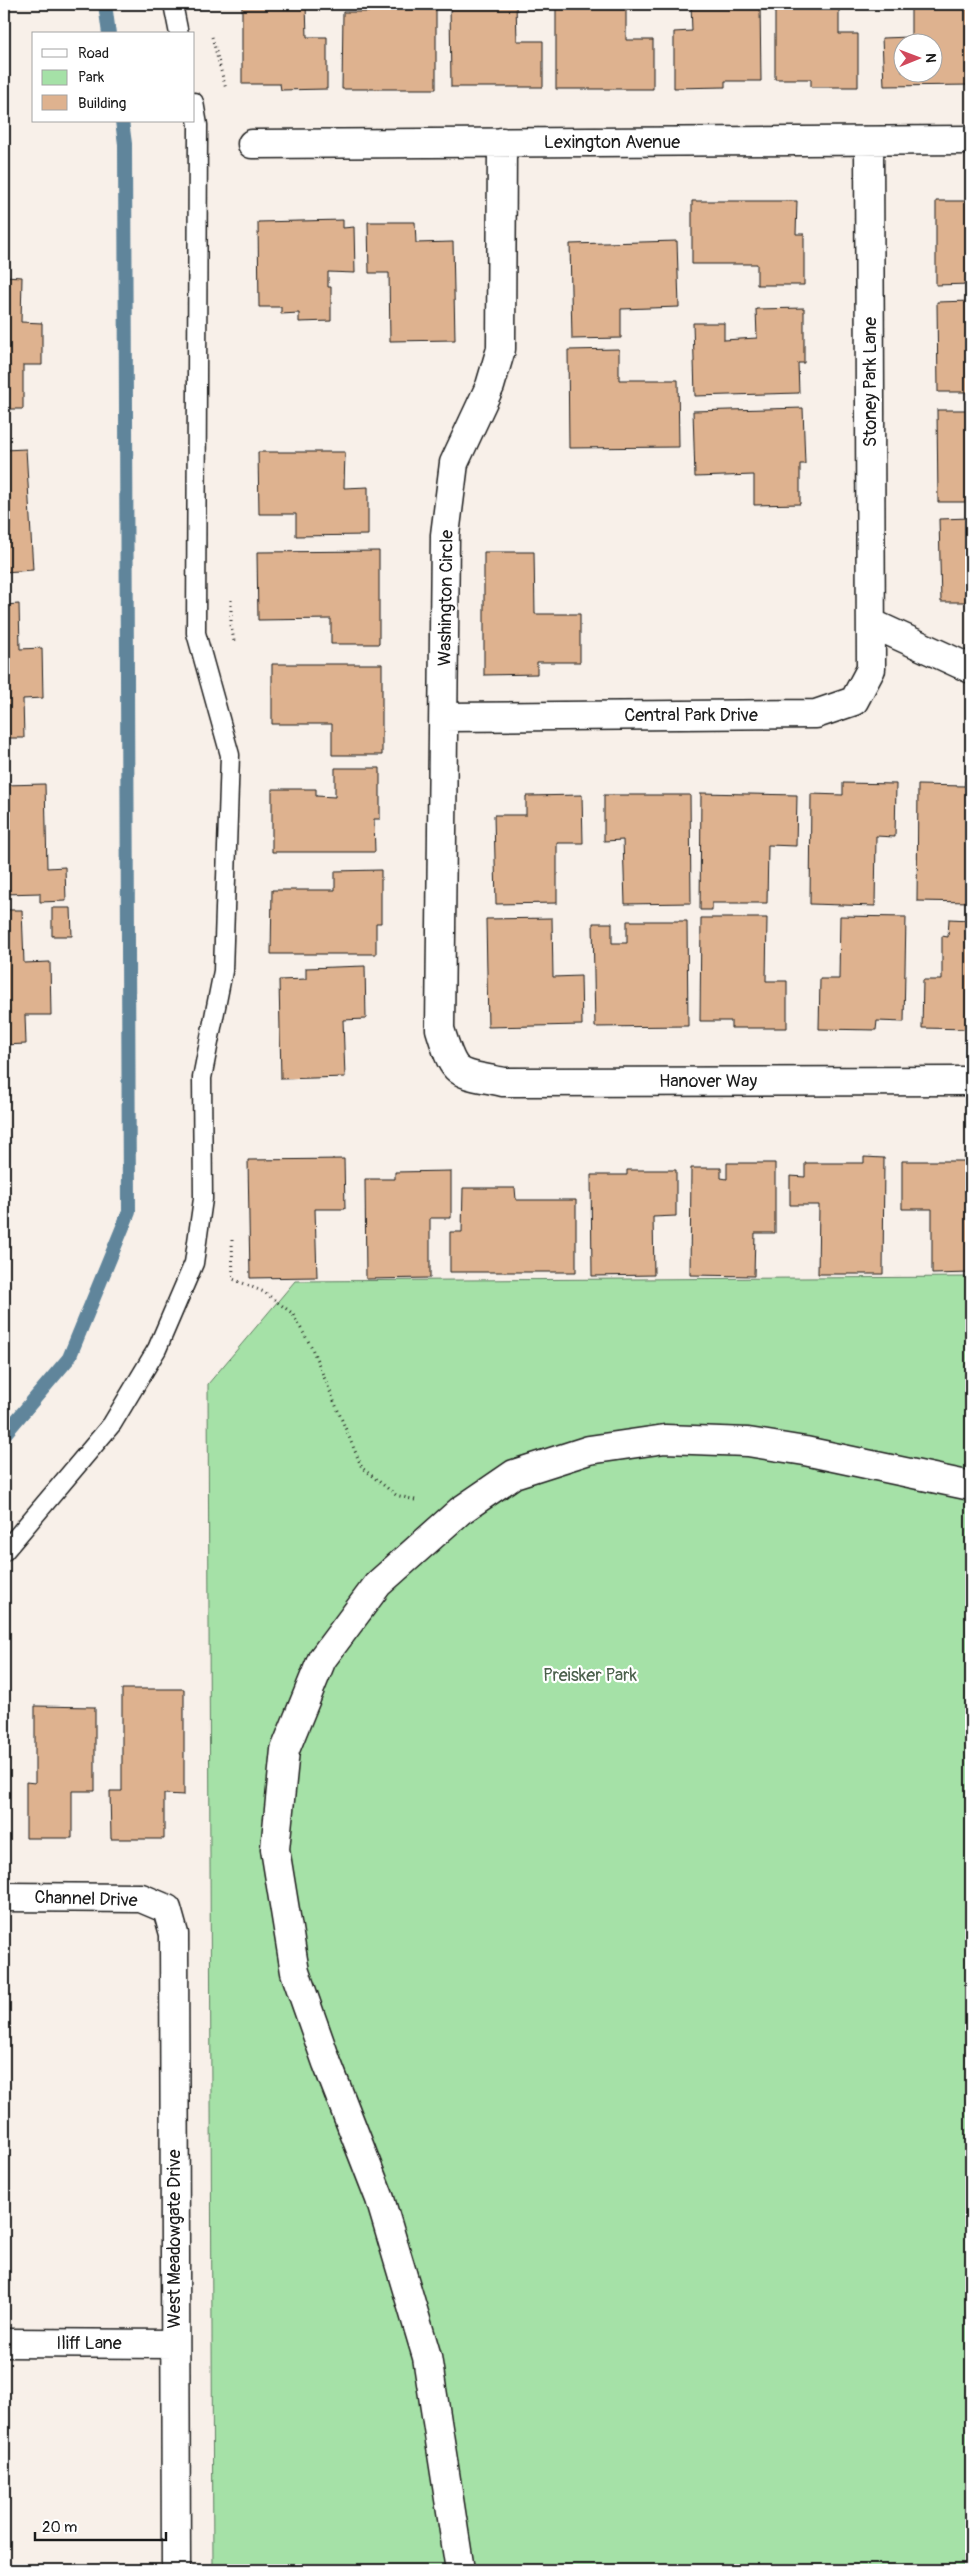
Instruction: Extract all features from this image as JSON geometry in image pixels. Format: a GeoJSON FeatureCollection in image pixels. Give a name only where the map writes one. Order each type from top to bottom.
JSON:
{"type":"FeatureCollection","features":[{"type":"Feature","properties":{"kind":"street","name":"Lexington Avenue"},"geometry":{"type":"LineString","coordinates":[[252,144],[971,140]]}},
{"type":"Feature","properties":{"kind":"street","name":"Stoney Park Lane"},"geometry":{"type":"LineString","coordinates":[[869,141],[871,624]]}},
{"type":"Feature","properties":{"kind":"street","name":"Washington Circle"},"geometry":{"type":"LineString","coordinates":[[450,1062],[440,1030],[445,535],[454,463],[490,386],[502,349],[502,142]]}},
{"type":"Feature","properties":{"kind":"street"},"geometry":{"type":"LineString","coordinates":[[871,624],[971,669]]}},
{"type":"Feature","properties":{"kind":"street","name":"Central Park Drive"},"geometry":{"type":"LineString","coordinates":[[444,717],[816,714],[854,701],[871,669],[871,624]]}},
{"type":"Feature","properties":{"kind":"street","name":"Hanover Way"},"geometry":{"type":"LineString","coordinates":[[450,1062],[462,1073],[503,1082],[971,1080]]}},
{"type":"Feature","properties":{"kind":"street"},"geometry":{"type":"LineString","coordinates":[[460,2570],[427,2357],[380,2199],[327,2063],[295,1972],[275,1849],[285,1750],[322,1659],[378,1584],[460,1511],[514,1474],[590,1450],[665,1439],[748,1442],[805,1451],[971,1486]]}},
{"type":"Feature","properties":{"kind":"street","name":"Channel Drive"},"geometry":{"type":"LineString","coordinates":[[4,1897],[141,1898],[167,1909]]}},
{"type":"Feature","properties":{"kind":"street","name":"West Meadowgate Drive"},"geometry":{"type":"LineString","coordinates":[[167,1909],[174,1934],[176,2570]]}},
{"type":"Feature","properties":{"kind":"street","name":"Iliff Lane"},"geometry":{"type":"LineString","coordinates":[[4,2343],[174,2344]]}},
{"type":"Feature","properties":{"kind":"lane"},"geometry":{"type":"LineString","coordinates":[[173,4],[179,32]]}},
{"type":"Feature","properties":{"kind":"lane"},"geometry":{"type":"LineString","coordinates":[[4,1552],[112,1424],[157,1349],[194,1263],[203,1198],[202,1078],[224,971],[230,755],[196,634],[198,125],[195,108]]}},
{"type":"Feature","properties":{"kind":"green space","name":"Preisker Park"},"geometry":{"type":"Polygon","coordinates":[[[971,1277],[971,2570],[213,2570],[208,1384],[295,1281],[971,1277]]]}},
{"type":"Feature","properties":{"kind":"building"},"geometry":{"type":"Polygon","coordinates":[[[242,4],[306,4],[307,37],[327,37],[327,89],[281,90],[280,84],[242,84],[242,4]]]}},
{"type":"Feature","properties":{"kind":"building"},"geometry":{"type":"Polygon","coordinates":[[[369,4],[430,4],[430,8],[436,8],[436,89],[342,89],[343,12],[369,12],[369,4]]]}},
{"type":"Feature","properties":{"kind":"building"},"geometry":{"type":"Polygon","coordinates":[[[450,4],[516,4],[517,41],[543,41],[543,87],[451,87],[450,4]]]}},
{"type":"Feature","properties":{"kind":"building"},"geometry":{"type":"Polygon","coordinates":[[[556,4],[626,4],[626,40],[653,40],[653,89],[556,89],[556,4]]]}},
{"type":"Feature","properties":{"kind":"building"},"geometry":{"type":"Polygon","coordinates":[[[691,4],[760,4],[761,81],[725,81],[725,87],[674,88],[674,32],[692,31],[691,4]]]}},
{"type":"Feature","properties":{"kind":"building"},"geometry":{"type":"Polygon","coordinates":[[[775,4],[839,4],[839,34],[858,34],[858,87],[811,87],[811,79],[775,79],[775,4]]]}},
{"type":"Feature","properties":{"kind":"building"},"geometry":{"type":"Polygon","coordinates":[[[911,4],[971,4],[971,85],[884,86],[882,38],[892,38],[892,82],[942,82],[942,32],[911,32],[911,4]]]}},
{"type":"Feature","properties":{"kind":"building"},"geometry":{"type":"Polygon","coordinates":[[[692,201],[797,201],[796,234],[804,234],[804,285],[757,285],[757,264],[692,264],[692,201]]]}},
{"type":"Feature","properties":{"kind":"building"},"geometry":{"type":"Polygon","coordinates":[[[936,201],[971,201],[971,284],[936,285],[936,201]]]}},
{"type":"Feature","properties":{"kind":"building"},"geometry":{"type":"Polygon","coordinates":[[[343,220],[343,228],[354,227],[355,273],[328,272],[328,287],[331,287],[331,321],[299,322],[299,313],[281,314],[281,307],[259,307],[258,222],[343,220]]]}},
{"type":"Feature","properties":{"kind":"building"},"geometry":{"type":"Polygon","coordinates":[[[368,222],[415,222],[416,243],[453,242],[455,340],[390,341],[389,273],[369,273],[368,222]]]}},
{"type":"Feature","properties":{"kind":"building"},"geometry":{"type":"Polygon","coordinates":[[[677,241],[679,307],[621,309],[621,338],[572,339],[570,244],[677,241]]]}},
{"type":"Feature","properties":{"kind":"building"},"geometry":{"type":"Polygon","coordinates":[[[4,276],[22,277],[21,322],[42,323],[42,365],[23,365],[23,409],[4,409],[4,276]]]}},
{"type":"Feature","properties":{"kind":"building"},"geometry":{"type":"Polygon","coordinates":[[[971,301],[971,392],[938,392],[937,302],[971,301]]]}},
{"type":"Feature","properties":{"kind":"building"},"geometry":{"type":"Polygon","coordinates":[[[804,308],[804,363],[798,363],[799,393],[695,396],[693,323],[724,323],[724,340],[757,338],[756,309],[804,308]]]}},
{"type":"Feature","properties":{"kind":"building"},"geometry":{"type":"Polygon","coordinates":[[[619,349],[619,380],[678,380],[679,447],[569,448],[568,350],[619,349]]]}},
{"type":"Feature","properties":{"kind":"building"},"geometry":{"type":"Polygon","coordinates":[[[803,408],[805,464],[800,464],[800,504],[754,505],[754,475],[695,477],[693,411],[803,408]]]}},
{"type":"Feature","properties":{"kind":"building"},"geometry":{"type":"Polygon","coordinates":[[[937,410],[971,410],[971,502],[938,502],[937,410]]]}},
{"type":"Feature","properties":{"kind":"building"},"geometry":{"type":"Polygon","coordinates":[[[26,449],[33,570],[4,572],[4,450],[26,449]]]}},
{"type":"Feature","properties":{"kind":"building"},"geometry":{"type":"Polygon","coordinates":[[[258,452],[345,452],[344,488],[368,487],[368,535],[296,536],[296,514],[259,514],[258,452]]]}},
{"type":"Feature","properties":{"kind":"building"},"geometry":{"type":"Polygon","coordinates":[[[971,518],[971,602],[941,602],[939,519],[971,518]]]}},
{"type":"Feature","properties":{"kind":"building"},"geometry":{"type":"Polygon","coordinates":[[[379,551],[379,644],[331,644],[331,619],[258,620],[257,552],[379,551]]]}},
{"type":"Feature","properties":{"kind":"building"},"geometry":{"type":"Polygon","coordinates":[[[484,552],[534,552],[535,614],[580,614],[580,662],[537,662],[537,674],[484,675],[484,552]]]}},
{"type":"Feature","properties":{"kind":"building"},"geometry":{"type":"Polygon","coordinates":[[[19,604],[20,649],[42,648],[43,698],[23,699],[24,738],[4,738],[4,605],[19,604]]]}},
{"type":"Feature","properties":{"kind":"building"},"geometry":{"type":"Polygon","coordinates":[[[272,664],[382,664],[382,755],[332,755],[332,724],[272,724],[272,664]]]}},
{"type":"Feature","properties":{"kind":"building"},"geometry":{"type":"Polygon","coordinates":[[[335,768],[380,768],[380,819],[374,819],[375,852],[272,852],[272,789],[316,789],[316,796],[335,797],[335,768]]]}},
{"type":"Feature","properties":{"kind":"building"},"geometry":{"type":"Polygon","coordinates":[[[965,781],[971,781],[971,902],[917,901],[918,785],[965,786],[965,781]]]}},
{"type":"Feature","properties":{"kind":"building"},"geometry":{"type":"Polygon","coordinates":[[[843,783],[896,784],[895,837],[876,836],[875,906],[810,904],[811,794],[843,795],[843,783]]]}},
{"type":"Feature","properties":{"kind":"building"},"geometry":{"type":"Polygon","coordinates":[[[45,784],[47,868],[65,867],[66,901],[40,902],[40,893],[4,894],[4,785],[45,784]]]}},
{"type":"Feature","properties":{"kind":"building"},"geometry":{"type":"Polygon","coordinates":[[[701,793],[797,795],[796,846],[768,845],[767,903],[712,903],[712,910],[700,910],[701,793]]]}},
{"type":"Feature","properties":{"kind":"building"},"geometry":{"type":"Polygon","coordinates":[[[582,795],[583,843],[557,843],[557,903],[496,904],[494,815],[526,815],[526,796],[582,795]]]}},
{"type":"Feature","properties":{"kind":"building"},"geometry":{"type":"Polygon","coordinates":[[[604,795],[690,795],[691,903],[625,904],[623,840],[604,841],[604,795]]]}},
{"type":"Feature","properties":{"kind":"building"},"geometry":{"type":"Polygon","coordinates":[[[381,870],[381,923],[376,923],[376,954],[271,954],[272,890],[335,890],[335,871],[381,870]]]}},
{"type":"Feature","properties":{"kind":"building"},"geometry":{"type":"Polygon","coordinates":[[[52,908],[71,908],[72,936],[52,936],[52,908]]]}},
{"type":"Feature","properties":{"kind":"building"},"geometry":{"type":"Polygon","coordinates":[[[4,910],[22,910],[24,963],[50,962],[51,1015],[25,1015],[26,1044],[4,1045],[4,910]]]}},
{"type":"Feature","properties":{"kind":"building"},"geometry":{"type":"Polygon","coordinates":[[[840,916],[906,917],[904,1022],[877,1021],[876,1030],[819,1029],[820,979],[839,979],[840,916]]]}},
{"type":"Feature","properties":{"kind":"building"},"geometry":{"type":"Polygon","coordinates":[[[552,918],[553,977],[581,976],[582,1025],[488,1027],[486,919],[552,918]]]}},
{"type":"Feature","properties":{"kind":"building"},"geometry":{"type":"Polygon","coordinates":[[[701,918],[767,918],[766,981],[787,981],[787,1028],[731,1028],[731,1021],[700,1021],[701,918]]]}},
{"type":"Feature","properties":{"kind":"building"},"geometry":{"type":"Polygon","coordinates":[[[949,919],[971,920],[971,1029],[922,1028],[923,980],[942,980],[942,936],[948,937],[949,919]]]}},
{"type":"Feature","properties":{"kind":"building"},"geometry":{"type":"Polygon","coordinates":[[[627,921],[687,921],[688,1026],[595,1027],[593,923],[612,923],[612,943],[627,943],[627,921]]]}},
{"type":"Feature","properties":{"kind":"building"},"geometry":{"type":"Polygon","coordinates":[[[365,966],[366,1019],[343,1020],[345,1077],[281,1079],[279,980],[306,979],[306,968],[365,966]]]}},
{"type":"Feature","properties":{"kind":"building"},"geometry":{"type":"Polygon","coordinates":[[[965,1154],[971,1154],[971,1273],[932,1274],[932,1209],[902,1209],[902,1161],[965,1161],[965,1154]]]}},
{"type":"Feature","properties":{"kind":"building"},"geometry":{"type":"Polygon","coordinates":[[[864,1157],[884,1158],[883,1274],[818,1274],[819,1205],[790,1205],[790,1176],[805,1177],[805,1163],[864,1163],[864,1157]]]}},
{"type":"Feature","properties":{"kind":"building"},"geometry":{"type":"Polygon","coordinates":[[[344,1159],[345,1209],[315,1209],[317,1277],[250,1278],[248,1160],[344,1159]]]}},
{"type":"Feature","properties":{"kind":"building"},"geometry":{"type":"Polygon","coordinates":[[[727,1163],[775,1163],[775,1233],[755,1233],[754,1276],[690,1275],[691,1168],[721,1168],[721,1178],[727,1179],[727,1163]]]}},
{"type":"Feature","properties":{"kind":"building"},"geometry":{"type":"Polygon","coordinates":[[[627,1170],[676,1170],[676,1216],[653,1217],[654,1275],[592,1276],[591,1175],[627,1175],[627,1170]]]}},
{"type":"Feature","properties":{"kind":"building"},"geometry":{"type":"Polygon","coordinates":[[[451,1171],[451,1218],[430,1218],[430,1278],[366,1279],[365,1179],[395,1179],[395,1172],[451,1171]]]}},
{"type":"Feature","properties":{"kind":"building"},"geometry":{"type":"Polygon","coordinates":[[[463,1188],[515,1188],[516,1200],[576,1200],[576,1272],[450,1272],[450,1232],[462,1232],[463,1188]]]}},
{"type":"Feature","properties":{"kind":"building"},"geometry":{"type":"Polygon","coordinates":[[[122,1689],[184,1689],[184,1795],[164,1794],[164,1839],[111,1839],[110,1791],[122,1791],[122,1689]]]}},
{"type":"Feature","properties":{"kind":"building"},"geometry":{"type":"Polygon","coordinates":[[[35,1706],[95,1707],[95,1791],[72,1791],[72,1838],[26,1838],[26,1782],[35,1783],[35,1706]]]}},
{"type":"Feature","properties":{"kind":"waterway"},"geometry":{"type":"LineString","coordinates":[[105,4],[109,32]]}},
{"type":"Feature","properties":{"kind":"waterway"},"geometry":{"type":"LineString","coordinates":[[4,1435],[69,1358],[129,1212],[125,144],[122,122]]}}]}
